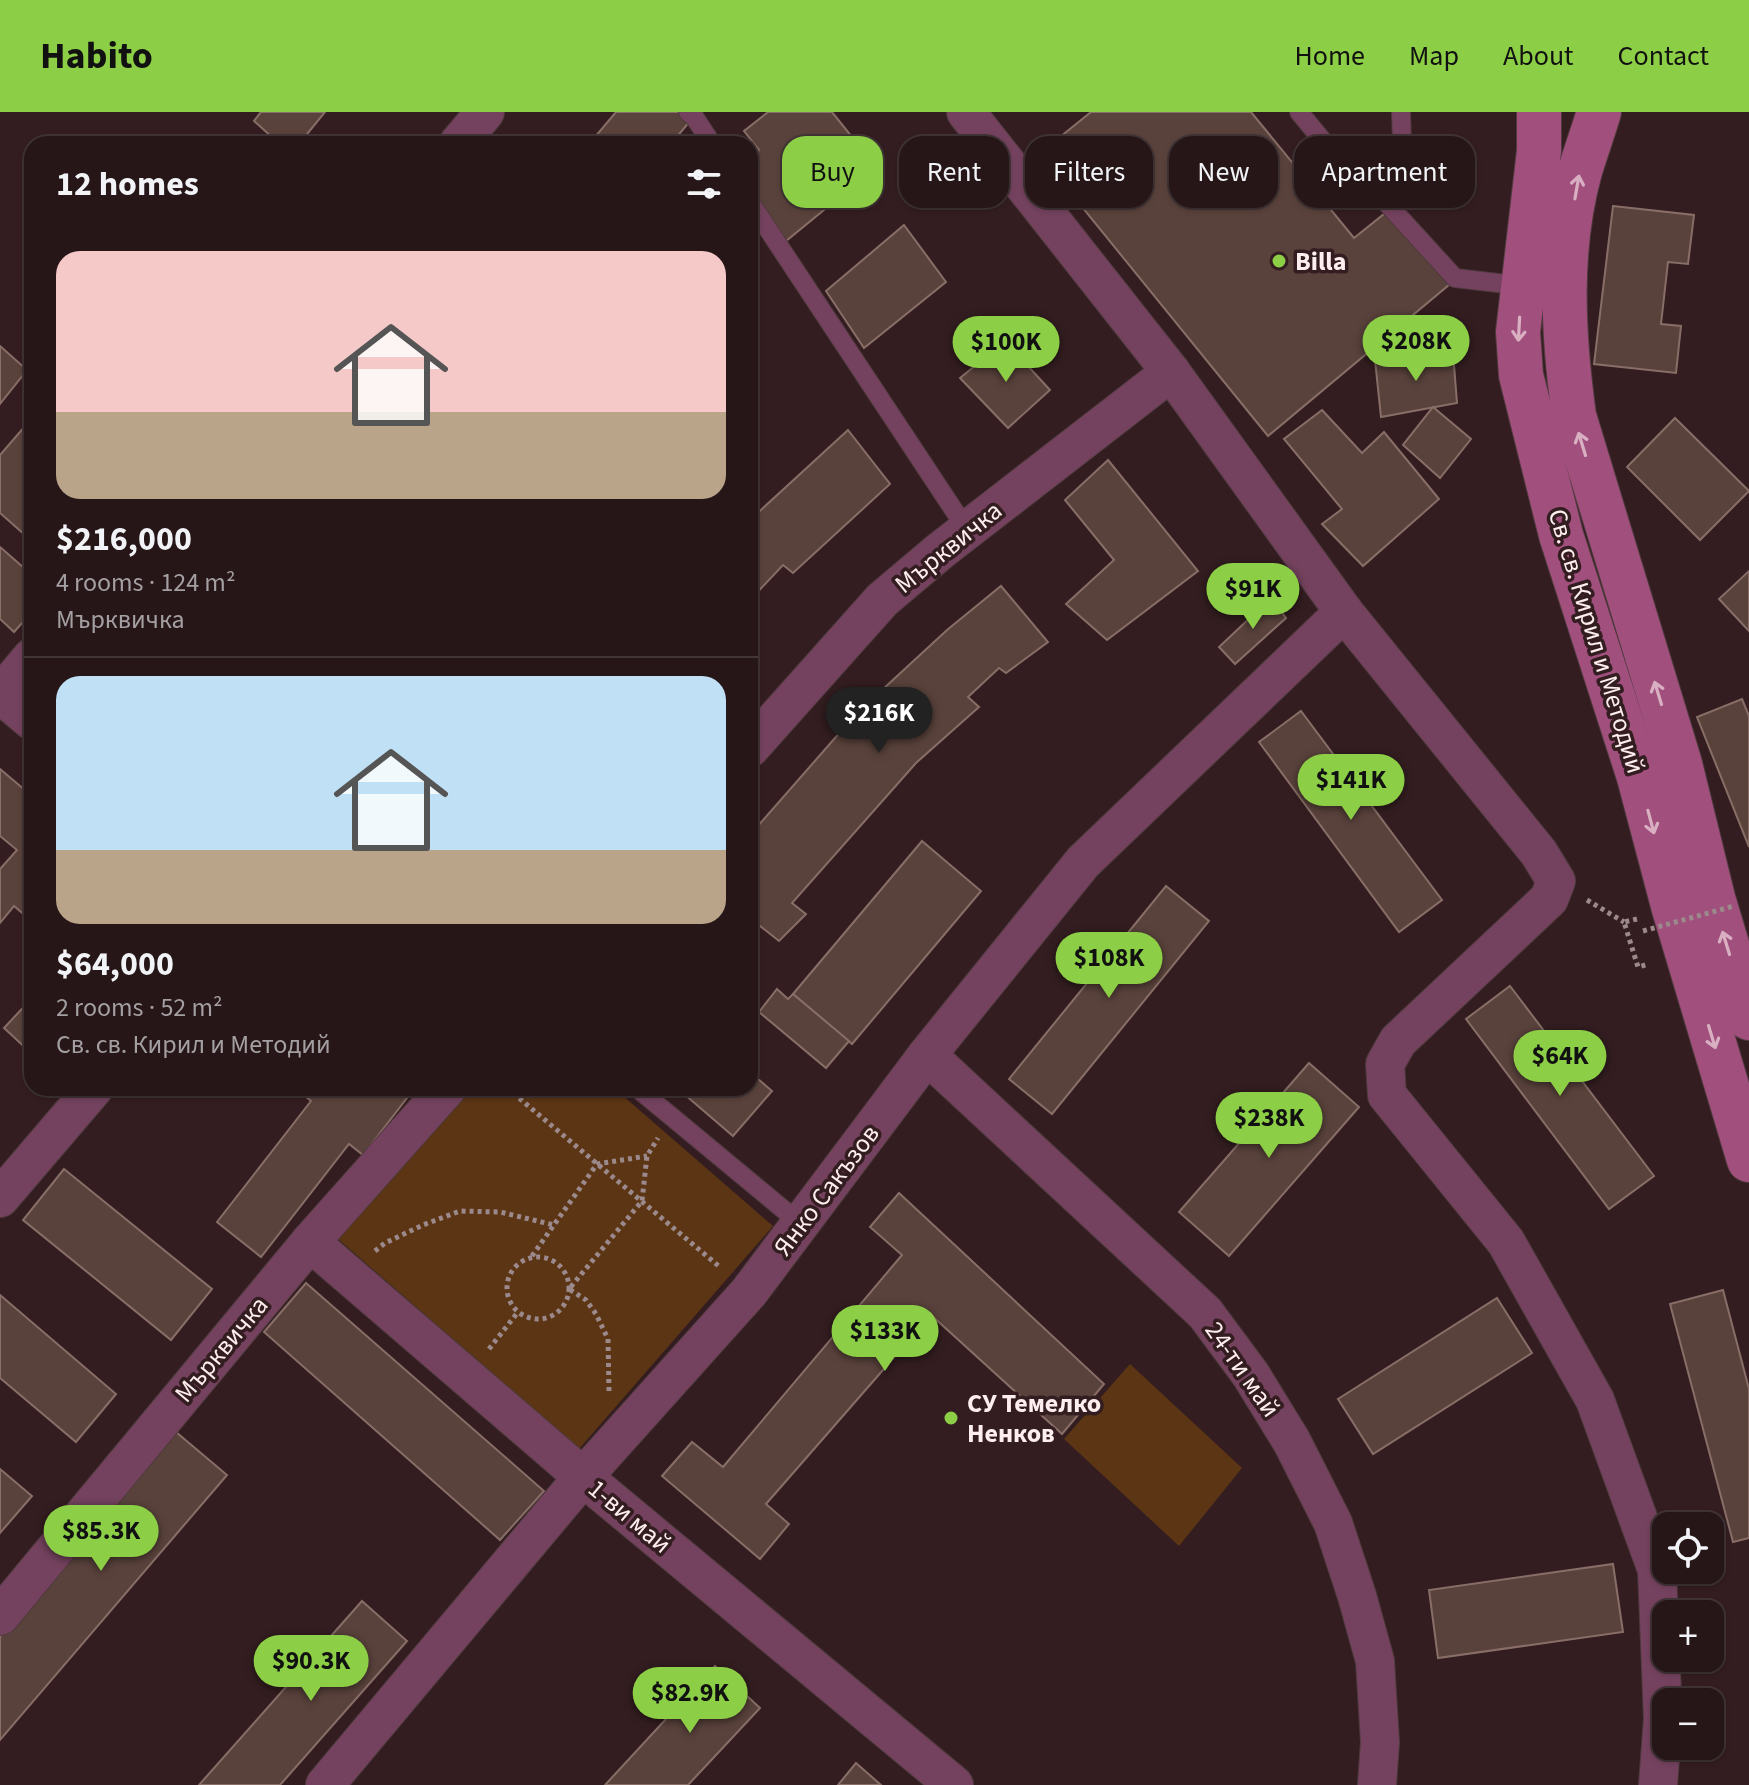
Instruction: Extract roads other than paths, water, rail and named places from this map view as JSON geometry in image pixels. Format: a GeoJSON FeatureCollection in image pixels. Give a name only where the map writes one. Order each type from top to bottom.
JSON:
{"type":"FeatureCollection","features":[{"type":"Feature","properties":{"kind":"main road","name":"Св. св. Кирил и Методий"},"geometry":{"type":"LineString","coordinates":[[1539,112],[1539,151],[1518,332],[1521,375],[1561,535],[1639,777],[1674,909],[1749,1160]]}},
{"type":"Feature","properties":{"kind":"main road","name":"Св. св. Кирил и Методий"},"geometry":{"type":"LineString","coordinates":[[1599,112],[1580,173],[1565,274],[1567,364],[1574,416],[1680,764],[1713,898],[1749,1018]]}},
{"type":"Feature","properties":{"kind":"street"},"geometry":{"type":"LineString","coordinates":[[465,136],[485,112]]}},
{"type":"Feature","properties":{"kind":"street"},"geometry":{"type":"LineString","coordinates":[[966,112],[1171,372],[1344,612],[1539,853],[1556,881],[1549,899],[1398,1041],[1385,1064],[1387,1095],[1506,1242],[1595,1400],[1657,1570],[1663,1719],[1658,1785]]}},
{"type":"Feature","properties":{"kind":"street","name":"Мърквичка"},"geometry":{"type":"LineString","coordinates":[[758,739],[882,600],[1171,372]]}},
{"type":"Feature","properties":{"kind":"street","name":"Янко Сакъзов"},"geometry":{"type":"LineString","coordinates":[[325,1785],[595,1464],[749,1292],[927,1055],[1083,862],[1344,612]]}},
{"type":"Feature","properties":{"kind":"street"},"geometry":{"type":"LineString","coordinates":[[24,666],[0,695],[24,714]]}},
{"type":"Feature","properties":{"kind":"street","name":"24-ти май"},"geometry":{"type":"LineString","coordinates":[[927,1055],[1205,1313],[1259,1388],[1292,1442],[1333,1523],[1357,1596],[1375,1661],[1380,1742],[1377,1785]]}},
{"type":"Feature","properties":{"kind":"street"},"geometry":{"type":"LineString","coordinates":[[0,1198],[87,1096]]}},
{"type":"Feature","properties":{"kind":"street","name":"Мърквичка"},"geometry":{"type":"LineString","coordinates":[[0,1616],[310,1242],[440,1096]]}},
{"type":"Feature","properties":{"kind":"street","name":"1-ви май"},"geometry":{"type":"LineString","coordinates":[[310,1242],[467,1377],[595,1464],[954,1785]]}},
{"type":"Feature","properties":{"kind":"lane"},"geometry":{"type":"LineString","coordinates":[[688,112],[707,136]]}},
{"type":"Feature","properties":{"kind":"lane"},"geometry":{"type":"LineString","coordinates":[[1299,112],[1358,183],[1382,198],[1455,278],[1524,286]]}},
{"type":"Feature","properties":{"kind":"lane"},"geometry":{"type":"LineString","coordinates":[[1396,213],[1402,142],[1401,112]]}},
{"type":"Feature","properties":{"kind":"lane"},"geometry":{"type":"LineString","coordinates":[[758,214],[967,530]]}},
{"type":"Feature","properties":{"kind":"lane"},"geometry":{"type":"LineString","coordinates":[[647,1096],[801,1224]]}},
{"type":"Feature","properties":{"kind":"place","name":"Billa"},"geometry":{"type":"Point","coordinates":[1279,261]}},
{"type":"Feature","properties":{"kind":"place","name":"СУ Темелко Ненков"},"geometry":{"type":"Point","coordinates":[951,1418]}}]}
